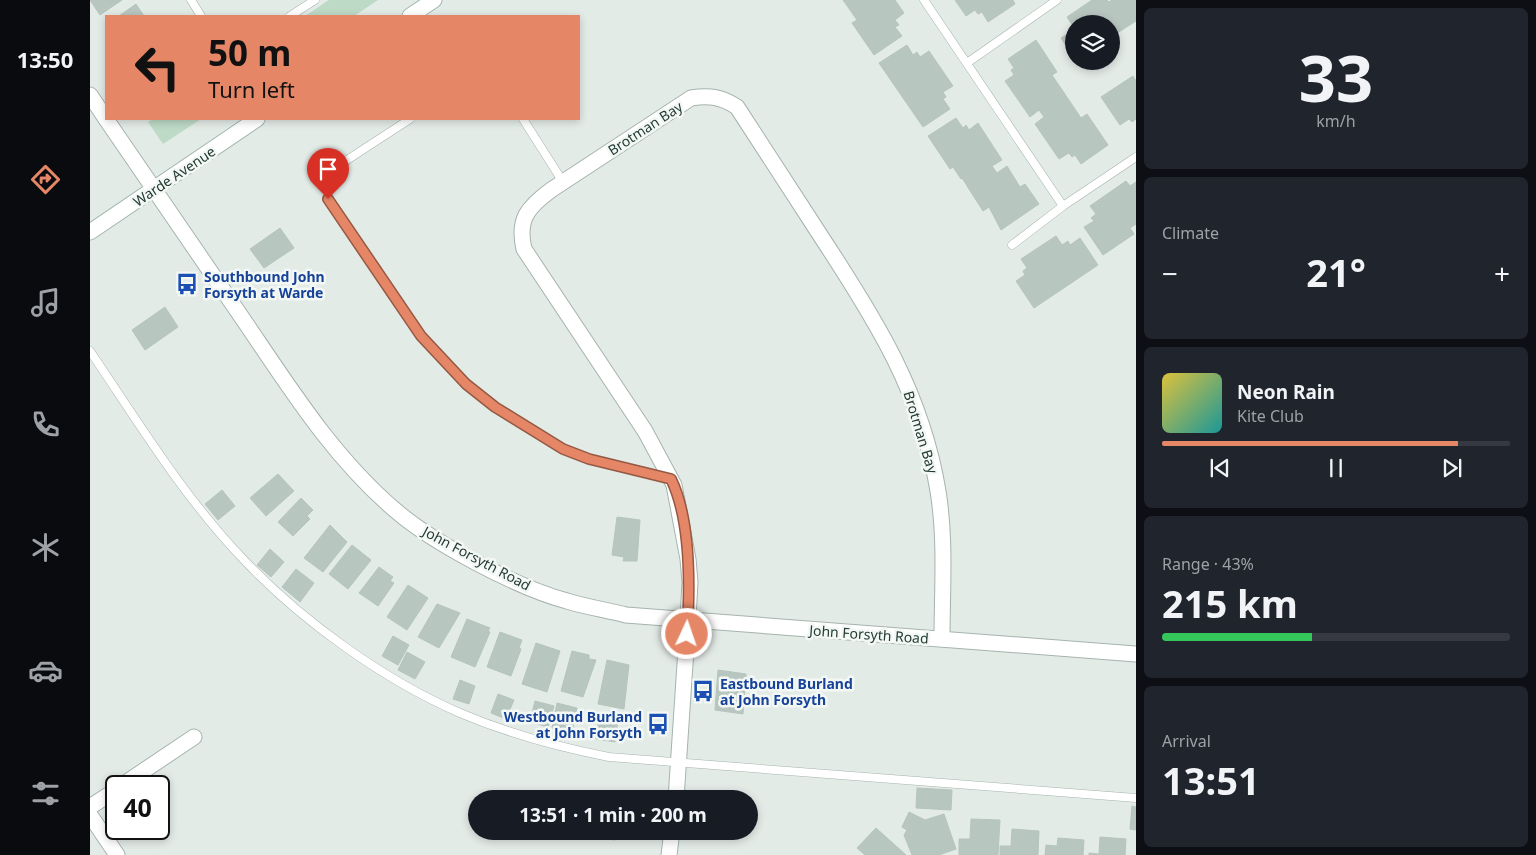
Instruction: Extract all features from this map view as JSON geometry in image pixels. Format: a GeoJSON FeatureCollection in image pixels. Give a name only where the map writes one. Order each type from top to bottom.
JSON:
{"type":"FeatureCollection","features":[{"type":"Feature","properties":{"kind":"street"},"geometry":{"type":"LineString","coordinates":[[412,15],[434,0]]}},
{"type":"Feature","properties":{"kind":"street","name":"John Forsyth Road"},"geometry":{"type":"LineString","coordinates":[[90,95],[105,118]]}},
{"type":"Feature","properties":{"kind":"street","name":"Brotman Bay"},"geometry":{"type":"LineString","coordinates":[[677,790],[690,582],[683,521],[671,479],[645,431],[524,249],[520,234],[524,219],[532,204],[691,98],[711,96],[725,99],[737,108],[862,300],[904,375],[929,451],[938,491],[942,525],[942,639]]}},
{"type":"Feature","properties":{"kind":"street","name":"John Forsyth Road"},"geometry":{"type":"LineString","coordinates":[[107,120],[328,441],[372,489],[396,511],[426,532],[508,578],[566,601],[626,615],[1136,654]]}},
{"type":"Feature","properties":{"kind":"street","name":"Warde Avenue"},"geometry":{"type":"LineString","coordinates":[[90,232],[256,120]]}},
{"type":"Feature","properties":{"kind":"street"},"geometry":{"type":"LineString","coordinates":[[137,775],[194,737]]}},
{"type":"Feature","properties":{"kind":"street"},"geometry":{"type":"LineString","coordinates":[[90,808],[105,798]]}},
{"type":"Feature","properties":{"kind":"street"},"geometry":{"type":"LineString","coordinates":[[90,815],[117,855]]}},
{"type":"Feature","properties":{"kind":"street"},"geometry":{"type":"LineString","coordinates":[[669,855],[671,840]]}},
{"type":"Feature","properties":{"kind":"lane"},"geometry":{"type":"LineString","coordinates":[[191,0],[200,15]]}},
{"type":"Feature","properties":{"kind":"lane"},"geometry":{"type":"LineString","coordinates":[[292,15],[315,0]]}},
{"type":"Feature","properties":{"kind":"lane"},"geometry":{"type":"LineString","coordinates":[[924,0],[1064,206]]}},
{"type":"Feature","properties":{"kind":"lane"},"geometry":{"type":"LineString","coordinates":[[967,63],[1057,0]]}},
{"type":"Feature","properties":{"kind":"lane"},"geometry":{"type":"LineString","coordinates":[[408,120],[330,171],[327,187],[328,199],[421,336],[460,378],[495,407],[563,449],[589,459],[671,479]]}},
{"type":"Feature","properties":{"kind":"lane"},"geometry":{"type":"LineString","coordinates":[[524,120],[563,182]]}},
{"type":"Feature","properties":{"kind":"lane"},"geometry":{"type":"LineString","coordinates":[[1012,245],[1136,156]]}},
{"type":"Feature","properties":{"kind":"lane"},"geometry":{"type":"LineString","coordinates":[[90,351],[171,470],[245,561],[304,615],[349,648],[387,673],[460,713],[569,749],[608,757],[1136,798]]}},
{"type":"Feature","properties":{"kind":"green space"},"geometry":{"type":"Polygon","coordinates":[[[329,0],[378,0],[356,15],[306,15],[329,0]]]}},
{"type":"Feature","properties":{"kind":"green space"},"geometry":{"type":"Polygon","coordinates":[[[151,120],[199,120],[163,144],[148,122],[151,120]]]}},
{"type":"Feature","properties":{"kind":"building"},"geometry":{"type":"Polygon","coordinates":[[[90,0],[122,0],[100,15],[90,0]]]}},
{"type":"Feature","properties":{"kind":"building"},"geometry":{"type":"Polygon","coordinates":[[[843,0],[895,0],[904,13],[895,20],[899,25],[895,27],[902,36],[874,55],[852,23],[857,20],[843,0]]]}},
{"type":"Feature","properties":{"kind":"building"},"geometry":{"type":"Polygon","coordinates":[[[955,0],[1013,0],[1015,4],[988,22],[982,12],[978,14],[975,10],[966,16],[955,0]]]}},
{"type":"Feature","properties":{"kind":"building"},"geometry":{"type":"Polygon","coordinates":[[[1092,0],[1107,0],[1109,2],[1112,0],[1136,0],[1136,21],[1120,31],[1120,15],[1070,15],[1092,0]]]}},
{"type":"Feature","properties":{"kind":"building"},"geometry":{"type":"Polygon","coordinates":[[[136,4],[143,15],[120,15],[136,4]]]}},
{"type":"Feature","properties":{"kind":"building"},"geometry":{"type":"Polygon","coordinates":[[[1065,35],[1065,44],[1061,38],[1065,35]]]}},
{"type":"Feature","properties":{"kind":"building"},"geometry":{"type":"Polygon","coordinates":[[[1036,40],[1057,72],[1052,75],[1081,118],[1087,114],[1108,145],[1081,164],[1075,155],[1072,157],[1069,153],[1059,159],[1035,124],[1044,117],[1039,110],[1030,117],[1005,81],[1014,75],[1011,70],[1014,68],[1008,59],[1036,40]]]}},
{"type":"Feature","properties":{"kind":"building"},"geometry":{"type":"Polygon","coordinates":[[[907,45],[913,55],[917,52],[920,57],[929,51],[953,86],[943,92],[946,97],[943,99],[950,109],[923,127],[879,63],[907,45]]]}},
{"type":"Feature","properties":{"kind":"building"},"geometry":{"type":"Polygon","coordinates":[[[1133,76],[1136,81],[1136,119],[1132,122],[1129,119],[1120,125],[1101,97],[1133,76]]]}},
{"type":"Feature","properties":{"kind":"building"},"geometry":{"type":"Polygon","coordinates":[[[956,118],[963,128],[966,125],[969,130],[978,123],[1002,160],[992,166],[997,173],[1007,166],[1020,187],[1025,184],[1039,204],[1001,230],[989,207],[983,211],[962,178],[953,167],[950,169],[928,136],[956,118]]]}},
{"type":"Feature","properties":{"kind":"building"},"geometry":{"type":"Polygon","coordinates":[[[1126,181],[1130,186],[1136,182],[1136,224],[1130,228],[1134,234],[1103,255],[1084,227],[1094,221],[1091,218],[1096,214],[1090,206],[1126,181]]]}},
{"type":"Feature","properties":{"kind":"building"},"geometry":{"type":"Polygon","coordinates":[[[280,228],[294,248],[264,268],[250,249],[280,228]]]}},
{"type":"Feature","properties":{"kind":"building"},"geometry":{"type":"Polygon","coordinates":[[[1056,236],[1062,245],[1068,241],[1070,245],[1080,238],[1098,265],[1034,308],[1016,281],[1025,275],[1023,271],[1027,268],[1021,259],[1056,236]]]}},
{"type":"Feature","properties":{"kind":"building"},"geometry":{"type":"Polygon","coordinates":[[[165,307],[178,327],[145,350],[132,330],[165,307]]]}},
{"type":"Feature","properties":{"kind":"building"},"geometry":{"type":"Polygon","coordinates":[[[278,474],[294,491],[266,516],[250,498],[278,474]]]}},
{"type":"Feature","properties":{"kind":"building"},"geometry":{"type":"Polygon","coordinates":[[[222,490],[235,506],[218,520],[205,504],[222,490]]]}},
{"type":"Feature","properties":{"kind":"building"},"geometry":{"type":"Polygon","coordinates":[[[301,498],[313,510],[307,516],[310,519],[293,536],[278,522],[301,498]]]}},
{"type":"Feature","properties":{"kind":"building"},"geometry":{"type":"Polygon","coordinates":[[[617,517],[640,520],[637,561],[623,561],[624,557],[612,555],[617,517]]]}},
{"type":"Feature","properties":{"kind":"building"},"geometry":{"type":"Polygon","coordinates":[[[330,525],[347,542],[323,572],[304,558],[330,525]]]}},
{"type":"Feature","properties":{"kind":"building"},"geometry":{"type":"Polygon","coordinates":[[[352,545],[371,560],[348,589],[329,574],[352,545]]]}},
{"type":"Feature","properties":{"kind":"building"},"geometry":{"type":"Polygon","coordinates":[[[270,549],[284,562],[271,577],[257,565],[270,549]]]}},
{"type":"Feature","properties":{"kind":"building"},"geometry":{"type":"Polygon","coordinates":[[[379,567],[393,577],[390,581],[394,583],[378,606],[359,593],[379,567]]]}},
{"type":"Feature","properties":{"kind":"building"},"geometry":{"type":"Polygon","coordinates":[[[296,569],[314,583],[300,602],[282,587],[296,569]]]}},
{"type":"Feature","properties":{"kind":"building"},"geometry":{"type":"Polygon","coordinates":[[[408,585],[428,598],[407,630],[387,617],[408,585]]]}},
{"type":"Feature","properties":{"kind":"building"},"geometry":{"type":"Polygon","coordinates":[[[437,604],[460,613],[439,648],[418,637],[437,604]]]}},
{"type":"Feature","properties":{"kind":"building"},"geometry":{"type":"Polygon","coordinates":[[[467,619],[490,628],[475,667],[451,657],[467,619]]]}},
{"type":"Feature","properties":{"kind":"building"},"geometry":{"type":"Polygon","coordinates":[[[500,632],[522,640],[519,648],[521,649],[511,676],[487,667],[500,632]]]}},
{"type":"Feature","properties":{"kind":"building"},"geometry":{"type":"Polygon","coordinates":[[[393,636],[409,645],[398,665],[382,656],[393,636]]]}},
{"type":"Feature","properties":{"kind":"building"},"geometry":{"type":"Polygon","coordinates":[[[536,643],[560,651],[547,692],[522,684],[536,643]]]}},
{"type":"Feature","properties":{"kind":"building"},"geometry":{"type":"Polygon","coordinates":[[[572,651],[589,655],[589,659],[596,660],[583,697],[561,691],[572,651]]]}},
{"type":"Feature","properties":{"kind":"building"},"geometry":{"type":"Polygon","coordinates":[[[407,652],[425,662],[415,679],[398,670],[407,652]]]}},
{"type":"Feature","properties":{"kind":"building"},"geometry":{"type":"Polygon","coordinates":[[[607,660],[629,665],[624,709],[598,704],[607,660]]]}},
{"type":"Feature","properties":{"kind":"building"},"geometry":{"type":"Polygon","coordinates":[[[718,670],[746,674],[743,714],[715,710],[718,670]]]}},
{"type":"Feature","properties":{"kind":"building"},"geometry":{"type":"Polygon","coordinates":[[[460,680],[475,686],[469,704],[453,699],[460,680]]]}},
{"type":"Feature","properties":{"kind":"building"},"geometry":{"type":"Polygon","coordinates":[[[498,694],[514,700],[506,719],[491,713],[498,694]]]}},
{"type":"Feature","properties":{"kind":"building"},"geometry":{"type":"Polygon","coordinates":[[[535,701],[554,706],[548,727],[530,722],[535,701]]]}},
{"type":"Feature","properties":{"kind":"building"},"geometry":{"type":"Polygon","coordinates":[[[557,703],[577,708],[572,732],[552,728],[557,703]]]}},
{"type":"Feature","properties":{"kind":"building"},"geometry":{"type":"Polygon","coordinates":[[[599,717],[618,720],[615,742],[596,739],[599,717]]]}},
{"type":"Feature","properties":{"kind":"building"},"geometry":{"type":"Polygon","coordinates":[[[917,788],[952,790],[951,810],[916,808],[917,788]]]}},
{"type":"Feature","properties":{"kind":"building"},"geometry":{"type":"Polygon","coordinates":[[[1132,806],[1136,807],[1136,830],[1130,829],[1132,806]]]}},
{"type":"Feature","properties":{"kind":"building"},"geometry":{"type":"Polygon","coordinates":[[[909,812],[925,820],[944,814],[956,849],[939,855],[912,855],[904,835],[907,830],[902,827],[909,812]]]}},
{"type":"Feature","properties":{"kind":"building"},"geometry":{"type":"Polygon","coordinates":[[[971,819],[1000,820],[998,855],[959,855],[959,839],[970,839],[971,819]]]}},
{"type":"Feature","properties":{"kind":"building"},"geometry":{"type":"Polygon","coordinates":[[[876,828],[906,855],[865,855],[857,848],[876,828]]]}},
{"type":"Feature","properties":{"kind":"building"},"geometry":{"type":"Polygon","coordinates":[[[1012,829],[1039,831],[1038,855],[1000,855],[1000,846],[1011,846],[1012,829]]]}},
{"type":"Feature","properties":{"kind":"building"},"geometry":{"type":"Polygon","coordinates":[[[1100,837],[1126,839],[1125,855],[1089,855],[1089,853],[1099,854],[1100,837]]]}},
{"type":"Feature","properties":{"kind":"building"},"geometry":{"type":"Polygon","coordinates":[[[1058,838],[1084,840],[1083,855],[1045,855],[1046,845],[1057,846],[1058,838]]]}},
{"type":"Feature","properties":{"kind":"place","name":"Southbound John Forsyth at Warde"},"geometry":{"type":"Point","coordinates":[187,284]}},
{"type":"Feature","properties":{"kind":"place","name":"Eastbound Burland at John Forsyth"},"geometry":{"type":"Point","coordinates":[703,691]}},
{"type":"Feature","properties":{"kind":"place","name":"Westbound Burland at John Forsyth"},"geometry":{"type":"Point","coordinates":[658,724]}},
{"type":"Feature","properties":{"kind":"route"},"geometry":{"type":"LineString","coordinates":[[328,199],[421,336],[466,384],[495,407],[563,449],[589,459],[671,479],[683,521],[688,559],[690,582],[687,634]]}}]}
